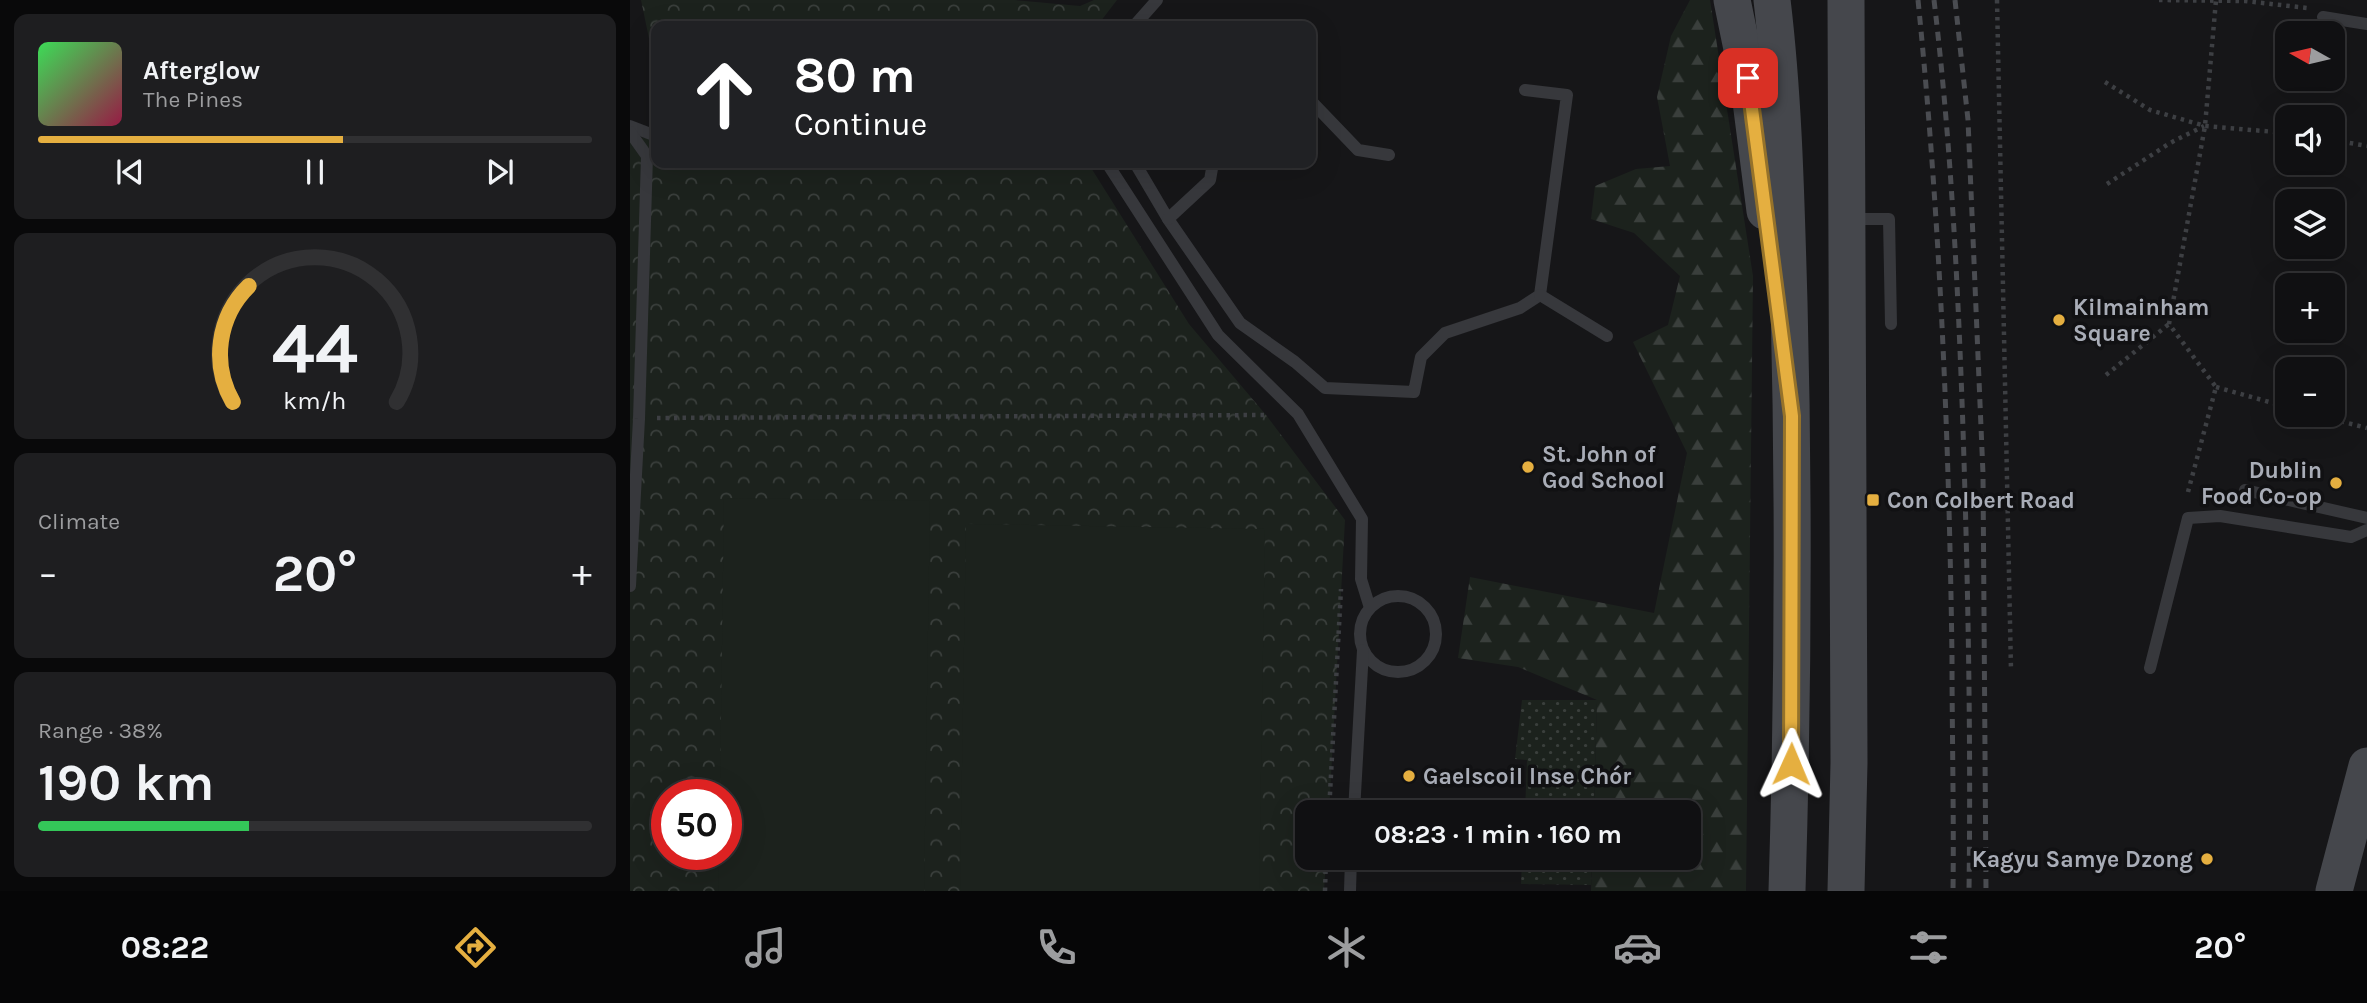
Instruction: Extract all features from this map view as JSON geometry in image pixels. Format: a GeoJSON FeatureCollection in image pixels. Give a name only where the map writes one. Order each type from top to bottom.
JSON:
{"type":"FeatureCollection","features":[{"type":"Feature","properties":{"kind":"main road"},"geometry":{"type":"LineString","coordinates":[[1732,0],[1748,78],[1792,416]]}},
{"type":"Feature","properties":{"kind":"main road"},"geometry":{"type":"LineString","coordinates":[[1772,0],[1784,160],[1792,416],[1792,720],[1787,891]]}},
{"type":"Feature","properties":{"kind":"main road"},"geometry":{"type":"LineString","coordinates":[[1846,0],[1849,749],[1846,891]]}},
{"type":"Feature","properties":{"kind":"main road"},"geometry":{"type":"LineString","coordinates":[[2334,891],[2367,766]]}},
{"type":"Feature","properties":{"kind":"lane"},"geometry":{"type":"LineString","coordinates":[[1138,21],[1157,0]]}},
{"type":"Feature","properties":{"kind":"lane"},"geometry":{"type":"LineString","coordinates":[[2323,17],[2367,24]]}},
{"type":"Feature","properties":{"kind":"lane"},"geometry":{"type":"LineString","coordinates":[[1138,168],[1168,219],[1240,323],[1295,362],[1325,388],[1414,392],[1421,357],[1445,333],[1520,308],[1540,295],[1567,95],[1525,90]]}},
{"type":"Feature","properties":{"kind":"lane"},"geometry":{"type":"LineString","coordinates":[[1316,107],[1358,150],[1389,155]]}},
{"type":"Feature","properties":{"kind":"lane"},"geometry":{"type":"LineString","coordinates":[[630,126],[651,133]]}},
{"type":"Feature","properties":{"kind":"lane"},"geometry":{"type":"LineString","coordinates":[[630,132],[647,156],[639,419],[630,586]]}},
{"type":"Feature","properties":{"kind":"lane"},"geometry":{"type":"LineString","coordinates":[[1110,168],[1218,335],[1298,414],[1362,519],[1361,579],[1370,608]]}},
{"type":"Feature","properties":{"kind":"lane"},"geometry":{"type":"LineString","coordinates":[[1168,219],[1210,180],[1212,168]]}},
{"type":"Feature","properties":{"kind":"lane"},"geometry":{"type":"LineString","coordinates":[[1846,219],[1889,219],[1891,324]]}},
{"type":"Feature","properties":{"kind":"lane"},"geometry":{"type":"LineString","coordinates":[[1540,295],[1607,336]]}},
{"type":"Feature","properties":{"kind":"lane"},"geometry":{"type":"LineString","coordinates":[[2245,490],[2367,518]]}},
{"type":"Feature","properties":{"kind":"lane"},"geometry":{"type":"LineString","coordinates":[[2150,668],[2188,518],[2220,516],[2351,537],[2367,530]]}},
{"type":"Feature","properties":{"kind":"lane"},"geometry":{"type":"LineString","coordinates":[[1355,800],[1363,649],[1360,631],[1363,619],[1370,608],[1391,596],[1415,599],[1432,616],[1436,640],[1432,652],[1425,662],[1414,669],[1388,671],[1377,666],[1363,649]]}},
{"type":"Feature","properties":{"kind":"lane"},"geometry":{"type":"LineString","coordinates":[[1350,891],[1351,870]]}},
{"type":"Feature","properties":{"kind":"path"},"geometry":{"type":"LineString","coordinates":[[1997,0],[2011,670]]}},
{"type":"Feature","properties":{"kind":"path"},"geometry":{"type":"LineString","coordinates":[[2159,0],[2245,1]]}},
{"type":"Feature","properties":{"kind":"path"},"geometry":{"type":"LineString","coordinates":[[2106,375],[2169,324],[2205,126],[2216,1]]}},
{"type":"Feature","properties":{"kind":"path"},"geometry":{"type":"LineString","coordinates":[[2105,82],[2150,110],[2205,126],[2275,132]]}},
{"type":"Feature","properties":{"kind":"path"},"geometry":{"type":"LineString","coordinates":[[2107,184],[2170,143],[2205,126]]}},
{"type":"Feature","properties":{"kind":"path"},"geometry":{"type":"LineString","coordinates":[[2345,142],[2367,146]]}},
{"type":"Feature","properties":{"kind":"path"},"geometry":{"type":"LineString","coordinates":[[2169,324],[2216,387],[2275,404]]}},
{"type":"Feature","properties":{"kind":"path"},"geometry":{"type":"LineString","coordinates":[[2188,492],[2216,387]]}},
{"type":"Feature","properties":{"kind":"path"},"geometry":{"type":"LineString","coordinates":[[639,419],[1298,414]]}},
{"type":"Feature","properties":{"kind":"path"},"geometry":{"type":"LineString","coordinates":[[2345,422],[2367,428]]}},
{"type":"Feature","properties":{"kind":"path"},"geometry":{"type":"LineString","coordinates":[[1330,800],[1342,575]]}},
{"type":"Feature","properties":{"kind":"path"},"geometry":{"type":"LineString","coordinates":[[1325,891],[1326,870]]}},
{"type":"Feature","properties":{"kind":"green space"},"geometry":{"type":"Polygon","coordinates":[[[641,0],[1014,0],[1080,6],[1094,0],[1117,0],[1101,21],[651,21],[651,48],[641,0]]]}},
{"type":"Feature","properties":{"kind":"green space"},"geometry":{"type":"Polygon","coordinates":[[[1690,0],[1710,0],[1753,276],[1746,891],[1591,891],[1592,870],[1701,870],[1701,800],[1594,800],[1597,700],[1518,667],[1458,658],[1470,577],[1654,613],[1687,453],[1633,342],[1668,325],[1680,276],[1634,233],[1591,219],[1595,186],[1636,169],[1670,166],[1657,97],[1671,36],[1690,0]]]}},
{"type":"Feature","properties":{"kind":"green space"},"geometry":{"type":"Polygon","coordinates":[[[630,136],[651,138],[651,168],[1091,168],[1189,324],[1266,415],[1345,520],[1330,800],[1295,800],[1295,870],[1325,870],[1324,891],[630,891],[630,136]]]}},
{"type":"Feature","properties":{"kind":"green space"},"geometry":{"type":"Polygon","coordinates":[[[724,498],[930,501],[924,891],[718,891],[719,870],[742,870],[742,779],[720,779],[724,498]]]}},
{"type":"Feature","properties":{"kind":"green space"},"geometry":{"type":"Polygon","coordinates":[[[966,524],[1265,529],[1259,891],[960,891],[966,524]]]}},
{"type":"Feature","properties":{"kind":"green space"},"geometry":{"type":"Polygon","coordinates":[[[1522,700],[1597,700],[1594,800],[1525,800],[1527,760],[1515,759],[1522,700]]]}},
{"type":"Feature","properties":{"kind":"green space"},"geometry":{"type":"Polygon","coordinates":[[[1522,870],[1592,870],[1591,885],[1521,884],[1522,870]]]}},
{"type":"Feature","properties":{"kind":"railway"},"geometry":{"type":"LineString","coordinates":[[1918,0],[1938,246],[1946,410],[1952,657],[1953,891]]}},
{"type":"Feature","properties":{"kind":"railway"},"geometry":{"type":"LineString","coordinates":[[1934,0],[1949,160],[1961,375],[1969,660],[1969,891]]}},
{"type":"Feature","properties":{"kind":"railway"},"geometry":{"type":"LineString","coordinates":[[1955,0],[1968,120],[1983,474],[1986,891]]}},
{"type":"Feature","properties":{"kind":"place","name":"Kilmainham Square"},"geometry":{"type":"Point","coordinates":[2059,320]}},
{"type":"Feature","properties":{"kind":"place","name":"St. John of God School"},"geometry":{"type":"Point","coordinates":[1528,467]}},
{"type":"Feature","properties":{"kind":"place","name":"Dublin Food Co-op"},"geometry":{"type":"Point","coordinates":[2336,483]}},
{"type":"Feature","properties":{"kind":"place","name":"Con Colbert Road"},"geometry":{"type":"Point","coordinates":[1873,500]}},
{"type":"Feature","properties":{"kind":"place","name":"Gaelscoil Inse Chór"},"geometry":{"type":"Point","coordinates":[1409,776]}},
{"type":"Feature","properties":{"kind":"place","name":"Kagyu Samye Dzong"},"geometry":{"type":"Point","coordinates":[2207,859]}},
{"type":"Feature","properties":{"kind":"route"},"geometry":{"type":"LineString","coordinates":[[1748,78],[1792,416],[1791,764]]}}]}
